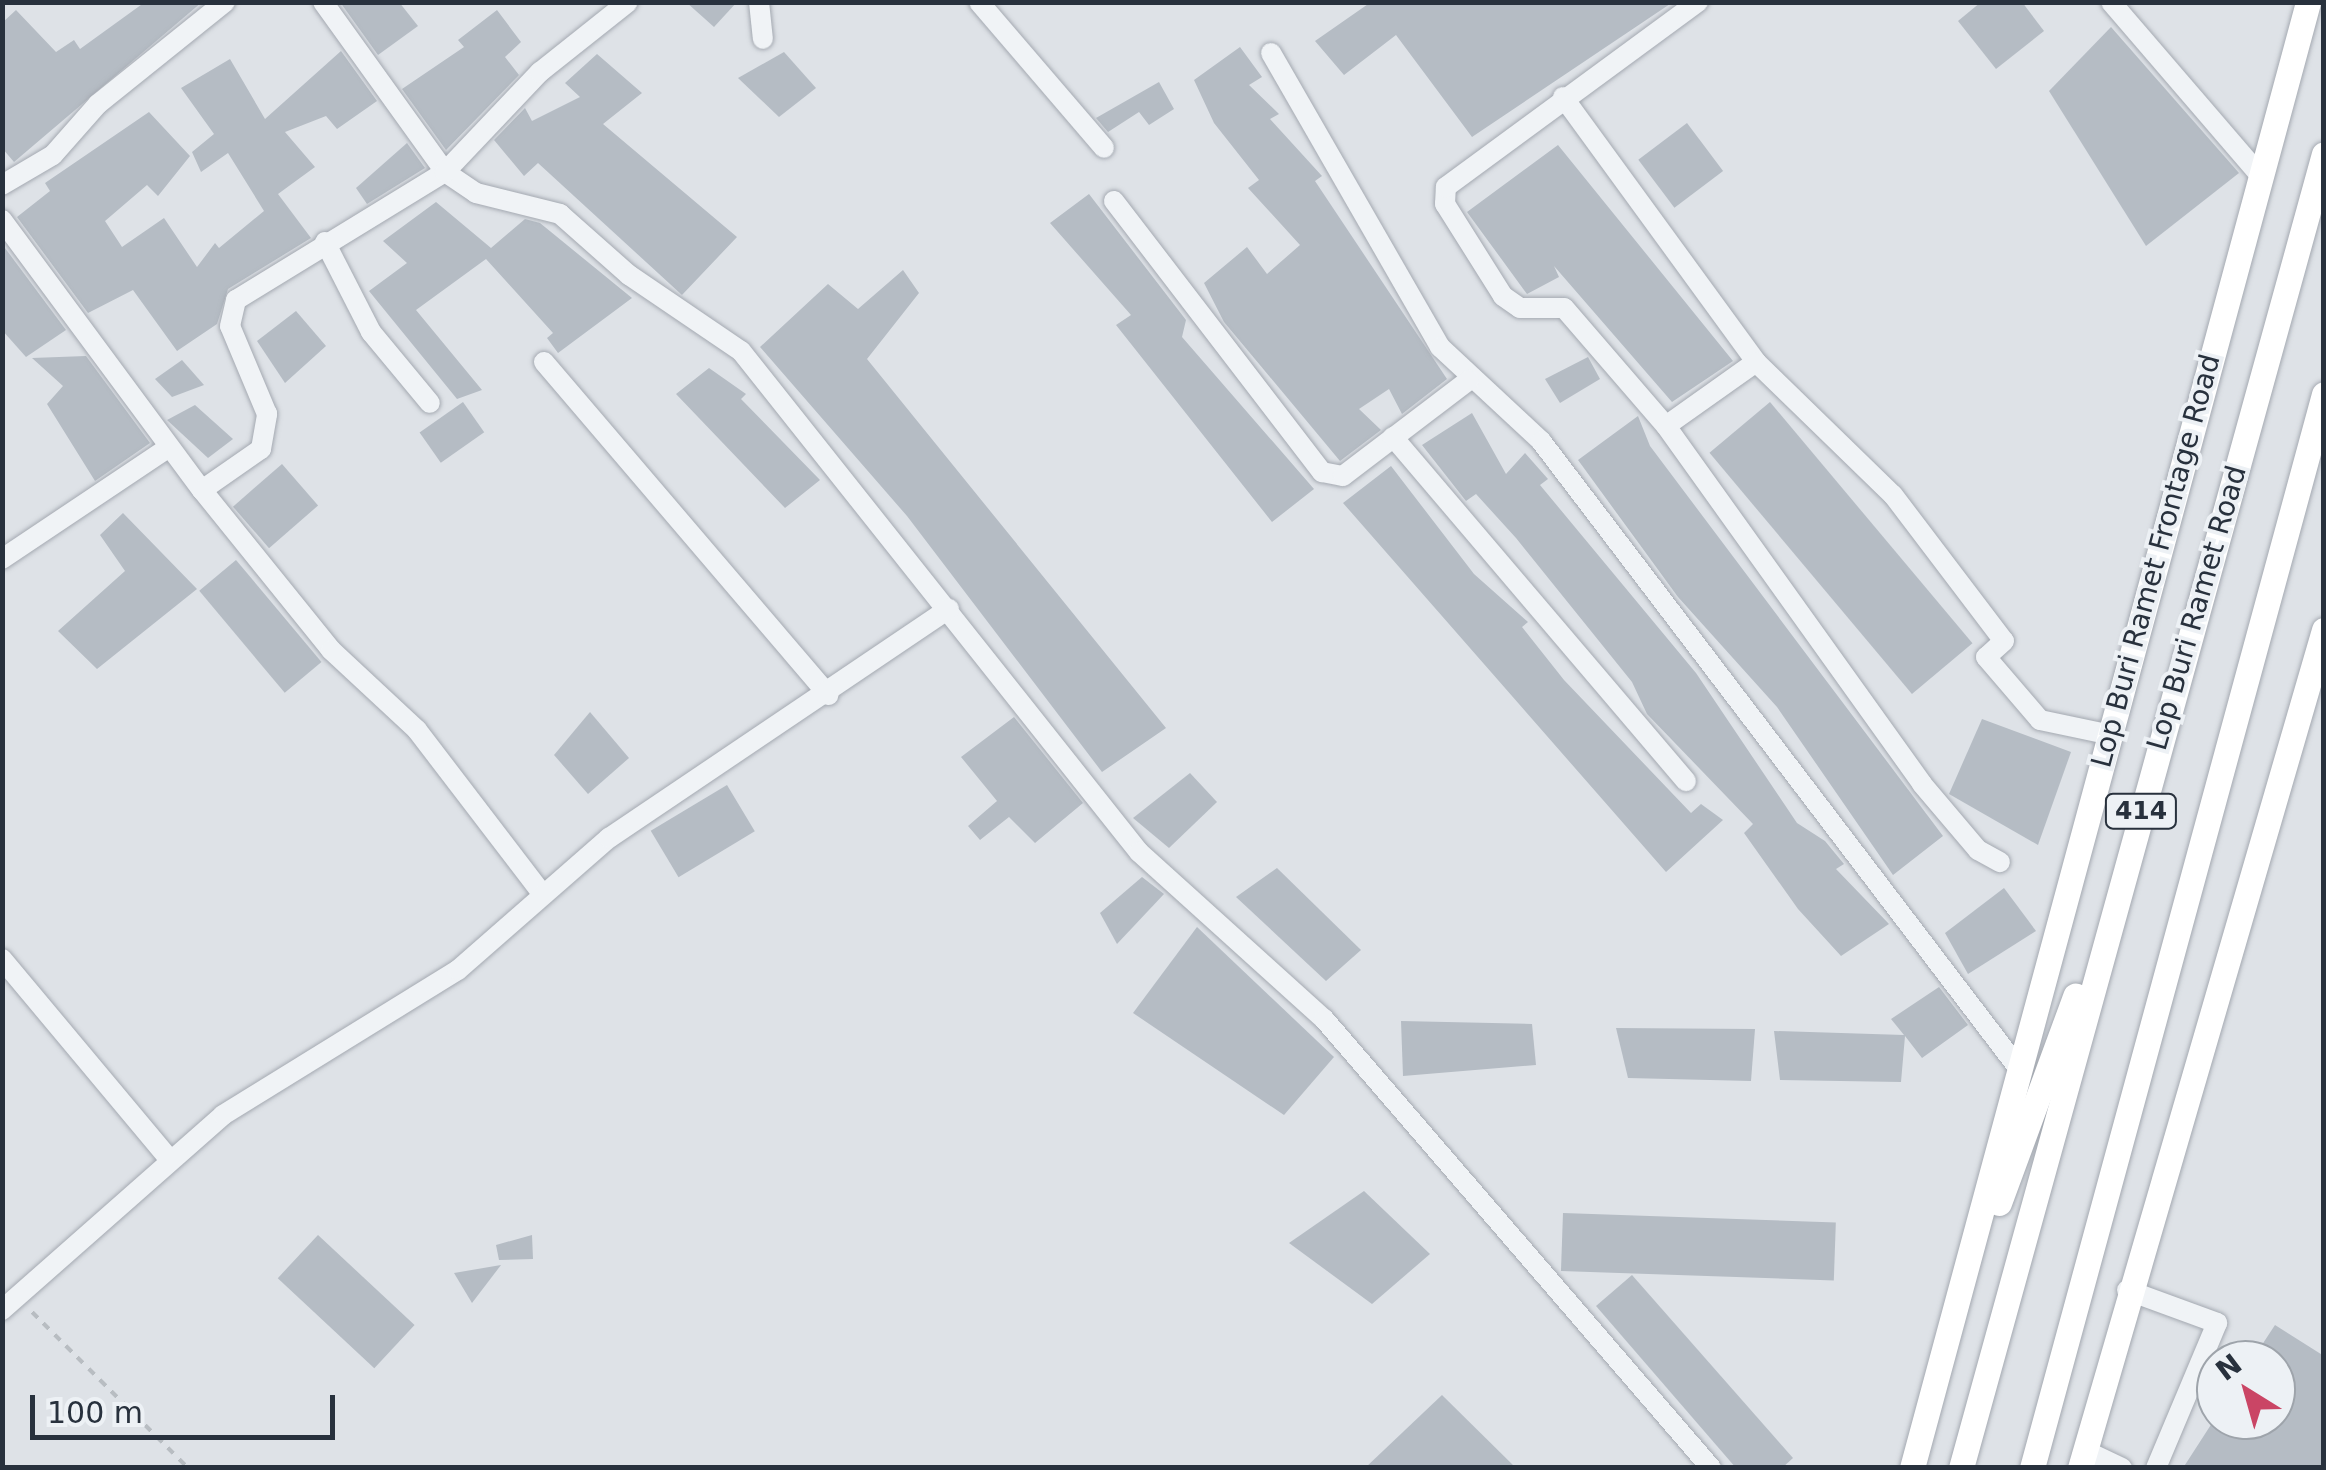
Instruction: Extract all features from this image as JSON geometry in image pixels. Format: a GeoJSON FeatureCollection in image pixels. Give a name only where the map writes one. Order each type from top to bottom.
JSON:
{"type":"FeatureCollection","features":[{"type":"Feature","properties":{"kind":"main road","name":"Lop Buri Ramet Frontage Road"},"geometry":{"type":"LineString","coordinates":[[1912,1468],[1965,1297],[2016,1065],[2111,734],[2258,173],[2308,2]]}},
{"type":"Feature","properties":{"kind":"main road","name":"Lop Buri Ramet Road"},"geometry":{"type":"LineString","coordinates":[[1961,1468],[2324,154]]}},
{"type":"Feature","properties":{"kind":"main road","name":"414"},"geometry":{"type":"LineString","coordinates":[[2032,1468],[2324,394]]}},
{"type":"Feature","properties":{"kind":"main road"},"geometry":{"type":"LineString","coordinates":[[2082,1459],[2128,1290],[2324,630]]}},
{"type":"Feature","properties":{"kind":"main road"},"geometry":{"type":"LineString","coordinates":[[1965,1297],[2136,830]]}},
{"type":"Feature","properties":{"kind":"street"},"geometry":{"type":"LineString","coordinates":[[2,185],[53,154],[98,104],[225,2]]}},
{"type":"Feature","properties":{"kind":"street"},"geometry":{"type":"LineString","coordinates":[[322,2],[444,172],[476,193],[560,214],[629,276],[741,351],[950,609],[1138,852],[1324,1018],[1711,1468]]}},
{"type":"Feature","properties":{"kind":"street"},"geometry":{"type":"LineString","coordinates":[[202,490],[260,449],[267,414],[230,326],[236,300],[444,172],[540,72],[628,2]]}},
{"type":"Feature","properties":{"kind":"street"},"geometry":{"type":"LineString","coordinates":[[759,2],[764,39]]}},
{"type":"Feature","properties":{"kind":"street"},"geometry":{"type":"LineString","coordinates":[[978,2],[1104,148]]}},
{"type":"Feature","properties":{"kind":"street"},"geometry":{"type":"LineString","coordinates":[[1698,2],[1563,97],[1446,187],[1444,204],[1504,296],[1520,308],[1564,308],[1666,426],[1922,784],[1978,850],[2000,862]]}},
{"type":"Feature","properties":{"kind":"street"},"geometry":{"type":"LineString","coordinates":[[2112,2],[2258,173]]}},
{"type":"Feature","properties":{"kind":"street"},"geometry":{"type":"LineString","coordinates":[[1271,54],[1440,347],[1470,380],[1541,441],[2016,1065]]}},
{"type":"Feature","properties":{"kind":"street"},"geometry":{"type":"LineString","coordinates":[[1563,97],[1756,362],[1893,495],[2004,641],[1986,657],[2040,720],[2111,734]]}},
{"type":"Feature","properties":{"kind":"street"},"geometry":{"type":"LineString","coordinates":[[1114,201],[1322,472],[1343,476],[1470,380]]}},
{"type":"Feature","properties":{"kind":"street"},"geometry":{"type":"LineString","coordinates":[[2,220],[168,448],[331,650],[417,730],[540,892]]}},
{"type":"Feature","properties":{"kind":"street"},"geometry":{"type":"LineString","coordinates":[[325,242],[372,332],[430,402]]}},
{"type":"Feature","properties":{"kind":"street"},"geometry":{"type":"LineString","coordinates":[[544,362],[828,695]]}},
{"type":"Feature","properties":{"kind":"street"},"geometry":{"type":"LineString","coordinates":[[1666,426],[1756,362]]}},
{"type":"Feature","properties":{"kind":"street"},"geometry":{"type":"LineString","coordinates":[[1393,436],[1686,781]]}},
{"type":"Feature","properties":{"kind":"street"},"geometry":{"type":"LineString","coordinates":[[2,559],[168,448]]}},
{"type":"Feature","properties":{"kind":"street"},"geometry":{"type":"LineString","coordinates":[[11,1304],[168,1159],[223,1114],[458,970],[540,892],[950,609]]}},
{"type":"Feature","properties":{"kind":"street"},"geometry":{"type":"LineString","coordinates":[[2,959],[168,1159]]}},
{"type":"Feature","properties":{"kind":"street"},"geometry":{"type":"LineString","coordinates":[[2128,1290],[2217,1323],[2156,1468]]}},
{"type":"Feature","properties":{"kind":"street"},"geometry":{"type":"LineString","coordinates":[[2082,1459],[2122,1468]]}},
{"type":"Feature","properties":{"kind":"path"},"geometry":{"type":"LineString","coordinates":[[11,1304],[188,1468]]}},
{"type":"Feature","properties":{"kind":"building"},"geometry":{"type":"Polygon","coordinates":[[[145,2],[202,2],[14,162],[2,148],[2,23],[16,10],[56,52],[74,40],[80,49],[145,2]]]}},
{"type":"Feature","properties":{"kind":"building"},"geometry":{"type":"Polygon","coordinates":[[[340,2],[399,2],[418,26],[378,55],[340,2]]]}},
{"type":"Feature","properties":{"kind":"building"},"geometry":{"type":"Polygon","coordinates":[[[686,2],[737,2],[714,27],[686,2]]]}},
{"type":"Feature","properties":{"kind":"building"},"geometry":{"type":"Polygon","coordinates":[[[1371,2],[1673,2],[1472,137],[1396,35],[1344,75],[1315,41],[1371,2]]]}},
{"type":"Feature","properties":{"kind":"building"},"geometry":{"type":"Polygon","coordinates":[[[1981,2],[2022,2],[2044,31],[1996,69],[1958,21],[1981,2]]]}},
{"type":"Feature","properties":{"kind":"building"},"geometry":{"type":"Polygon","coordinates":[[[497,10],[521,42],[505,57],[519,75],[446,150],[402,89],[464,47],[458,40],[497,10]]]}},
{"type":"Feature","properties":{"kind":"building"},"geometry":{"type":"Polygon","coordinates":[[[2111,27],[2239,173],[2146,246],[2049,91],[2111,27]]]}},
{"type":"Feature","properties":{"kind":"building"},"geometry":{"type":"Polygon","coordinates":[[[1240,47],[1262,77],[1249,85],[1279,114],[1270,119],[1322,176],[1315,181],[1447,379],[1402,414],[1389,389],[1359,409],[1381,430],[1340,461],[1224,322],[1204,283],[1247,247],[1267,274],[1300,245],[1248,188],[1259,180],[1214,123],[1194,80],[1240,47]]]}},
{"type":"Feature","properties":{"kind":"building"},"geometry":{"type":"Polygon","coordinates":[[[341,51],[377,101],[337,129],[326,116],[285,132],[315,167],[278,194],[311,238],[228,289],[217,324],[177,351],[133,290],[88,313],[17,217],[50,191],[45,183],[149,112],[190,156],[158,196],[147,185],[105,221],[122,247],[164,218],[197,267],[215,243],[219,248],[264,211],[228,153],[201,172],[192,152],[214,134],[181,88],[230,59],[265,119],[341,51]]]}},
{"type":"Feature","properties":{"kind":"building"},"geometry":{"type":"Polygon","coordinates":[[[784,52],[816,88],[779,117],[738,78],[784,52]]]}},
{"type":"Feature","properties":{"kind":"building"},"geometry":{"type":"Polygon","coordinates":[[[597,54],[642,93],[603,124],[737,237],[682,295],[538,163],[524,176],[494,140],[525,108],[532,121],[580,97],[565,83],[597,54]]]}},
{"type":"Feature","properties":{"kind":"building"},"geometry":{"type":"Polygon","coordinates":[[[1159,82],[1174,109],[1149,125],[1139,112],[1108,132],[1096,118],[1159,82]]]}},
{"type":"Feature","properties":{"kind":"building"},"geometry":{"type":"Polygon","coordinates":[[[1687,123],[1723,171],[1674,208],[1638,160],[1687,123]]]}},
{"type":"Feature","properties":{"kind":"building"},"geometry":{"type":"Polygon","coordinates":[[[407,143],[425,168],[367,204],[356,188],[407,143]]]}},
{"type":"Feature","properties":{"kind":"building"},"geometry":{"type":"Polygon","coordinates":[[[1558,145],[1733,361],[1672,402],[1554,266],[1559,277],[1527,294],[1467,212],[1558,145]]]}},
{"type":"Feature","properties":{"kind":"building"},"geometry":{"type":"Polygon","coordinates":[[[1089,194],[1186,320],[1182,337],[1314,489],[1272,522],[1116,325],[1131,315],[1050,223],[1089,194]]]}},
{"type":"Feature","properties":{"kind":"building"},"geometry":{"type":"Polygon","coordinates":[[[436,202],[491,248],[525,219],[540,223],[632,298],[558,353],[547,338],[553,333],[486,259],[416,310],[482,390],[457,399],[369,291],[407,263],[383,241],[436,202]]]}},
{"type":"Feature","properties":{"kind":"building"},"geometry":{"type":"Polygon","coordinates":[[[2,244],[66,330],[26,357],[2,330],[2,244]]]}},
{"type":"Feature","properties":{"kind":"building"},"geometry":{"type":"Polygon","coordinates":[[[903,270],[919,293],[867,359],[1166,728],[1102,772],[907,516],[760,347],[828,284],[858,309],[903,270]]]}},
{"type":"Feature","properties":{"kind":"building"},"geometry":{"type":"Polygon","coordinates":[[[296,311],[326,346],[285,383],[257,341],[296,311]]]}},
{"type":"Feature","properties":{"kind":"building"},"geometry":{"type":"Polygon","coordinates":[[[86,356],[150,443],[95,481],[47,404],[63,386],[32,358],[86,356]]]}},
{"type":"Feature","properties":{"kind":"building"},"geometry":{"type":"Polygon","coordinates":[[[1588,357],[1600,379],[1560,403],[1545,379],[1588,357]]]}},
{"type":"Feature","properties":{"kind":"building"},"geometry":{"type":"Polygon","coordinates":[[[182,360],[204,385],[172,397],[155,379],[182,360]]]}},
{"type":"Feature","properties":{"kind":"building"},"geometry":{"type":"Polygon","coordinates":[[[709,368],[746,394],[741,399],[820,480],[785,508],[676,394],[709,368]]]}},
{"type":"Feature","properties":{"kind":"building"},"geometry":{"type":"Polygon","coordinates":[[[463,402],[484,432],[441,463],[420,432],[463,402]]]}},
{"type":"Feature","properties":{"kind":"building"},"geometry":{"type":"Polygon","coordinates":[[[1770,402],[1972,643],[1912,694],[1709,453],[1770,402]]]}},
{"type":"Feature","properties":{"kind":"building"},"geometry":{"type":"Polygon","coordinates":[[[195,405],[233,439],[208,458],[167,420],[195,405]]]}},
{"type":"Feature","properties":{"kind":"building"},"geometry":{"type":"Polygon","coordinates":[[[1472,413],[1506,474],[1525,453],[1548,479],[1540,485],[1696,673],[1797,823],[1825,841],[1844,864],[1836,869],[1889,924],[1841,956],[1798,909],[1744,833],[1753,824],[1647,714],[1632,682],[1516,538],[1476,494],[1466,501],[1422,445],[1472,413]]]}},
{"type":"Feature","properties":{"kind":"building"},"geometry":{"type":"Polygon","coordinates":[[[1638,416],[1650,446],[1943,836],[1893,875],[1777,707],[1678,597],[1578,460],[1638,416]]]}},
{"type":"Feature","properties":{"kind":"building"},"geometry":{"type":"Polygon","coordinates":[[[282,464],[318,506],[269,548],[233,507],[282,464]]]}},
{"type":"Feature","properties":{"kind":"building"},"geometry":{"type":"Polygon","coordinates":[[[1391,466],[1474,574],[1528,622],[1522,627],[1564,680],[1691,813],[1701,804],[1723,820],[1666,872],[1343,503],[1391,466]]]}},
{"type":"Feature","properties":{"kind":"building"},"geometry":{"type":"Polygon","coordinates":[[[123,513],[197,589],[97,669],[58,631],[125,571],[100,535],[123,513]]]}},
{"type":"Feature","properties":{"kind":"building"},"geometry":{"type":"Polygon","coordinates":[[[236,560],[321,662],[285,693],[199,591],[236,560]]]}},
{"type":"Feature","properties":{"kind":"building"},"geometry":{"type":"Polygon","coordinates":[[[590,712],[629,758],[588,794],[554,755],[590,712]]]}},
{"type":"Feature","properties":{"kind":"building"},"geometry":{"type":"Polygon","coordinates":[[[1014,717],[1083,803],[1035,843],[1009,817],[980,840],[968,826],[997,801],[961,757],[1014,717]]]}},
{"type":"Feature","properties":{"kind":"building"},"geometry":{"type":"Polygon","coordinates":[[[1982,719],[2071,752],[2038,845],[1949,794],[1982,719]]]}},
{"type":"Feature","properties":{"kind":"building"},"geometry":{"type":"Polygon","coordinates":[[[1190,773],[1217,802],[1169,848],[1133,818],[1190,773]]]}},
{"type":"Feature","properties":{"kind":"building"},"geometry":{"type":"Polygon","coordinates":[[[727,785],[755,831],[679,877],[651,831],[727,785]]]}},
{"type":"Feature","properties":{"kind":"building"},"geometry":{"type":"Polygon","coordinates":[[[1277,868],[1361,950],[1326,981],[1236,897],[1277,868]]]}},
{"type":"Feature","properties":{"kind":"building"},"geometry":{"type":"Polygon","coordinates":[[[1142,877],[1164,894],[1117,944],[1100,913],[1142,877]]]}},
{"type":"Feature","properties":{"kind":"building"},"geometry":{"type":"Polygon","coordinates":[[[2004,888],[2036,931],[1968,974],[1945,933],[2004,888]]]}},
{"type":"Feature","properties":{"kind":"building"},"geometry":{"type":"Polygon","coordinates":[[[1197,927],[1334,1057],[1284,1115],[1133,1013],[1197,927]]]}},
{"type":"Feature","properties":{"kind":"building"},"geometry":{"type":"Polygon","coordinates":[[[1939,987],[1968,1025],[1922,1058],[1905,1036],[1901,1082],[1780,1080],[1774,1031],[1904,1035],[1891,1019],[1939,987]]]}},
{"type":"Feature","properties":{"kind":"building"},"geometry":{"type":"Polygon","coordinates":[[[1401,1021],[1532,1024],[1536,1065],[1403,1076],[1401,1021]]]}},
{"type":"Feature","properties":{"kind":"building"},"geometry":{"type":"Polygon","coordinates":[[[1616,1028],[1755,1029],[1751,1081],[1628,1078],[1616,1028]]]}},
{"type":"Feature","properties":{"kind":"building"},"geometry":{"type":"Polygon","coordinates":[[[1364,1191],[1430,1254],[1372,1304],[1289,1243],[1364,1191]]]}},
{"type":"Feature","properties":{"kind":"building"},"geometry":{"type":"Polygon","coordinates":[[[1563,1213],[1836,1223],[1834,1280],[1561,1271],[1563,1213]]]}},
{"type":"Feature","properties":{"kind":"building"},"geometry":{"type":"Polygon","coordinates":[[[318,1235],[415,1325],[374,1368],[278,1278],[318,1235]]]}},
{"type":"Feature","properties":{"kind":"building"},"geometry":{"type":"Polygon","coordinates":[[[532,1235],[533,1259],[499,1260],[496,1245],[532,1235]]]}},
{"type":"Feature","properties":{"kind":"building"},"geometry":{"type":"Polygon","coordinates":[[[501,1265],[472,1303],[454,1273],[501,1265]]]}},
{"type":"Feature","properties":{"kind":"building"},"geometry":{"type":"Polygon","coordinates":[[[1632,1275],[1793,1458],[1782,1468],[1736,1468],[1596,1306],[1632,1275]]]}},
{"type":"Feature","properties":{"kind":"building"},"geometry":{"type":"Polygon","coordinates":[[[2275,1325],[2324,1356],[2324,1468],[2183,1468],[2201,1440],[2296,1440],[2296,1340],[2265,1340],[2275,1325]]]}},
{"type":"Feature","properties":{"kind":"building"},"geometry":{"type":"Polygon","coordinates":[[[1442,1395],[1516,1468],[1365,1468],[1442,1395]]]}}]}
